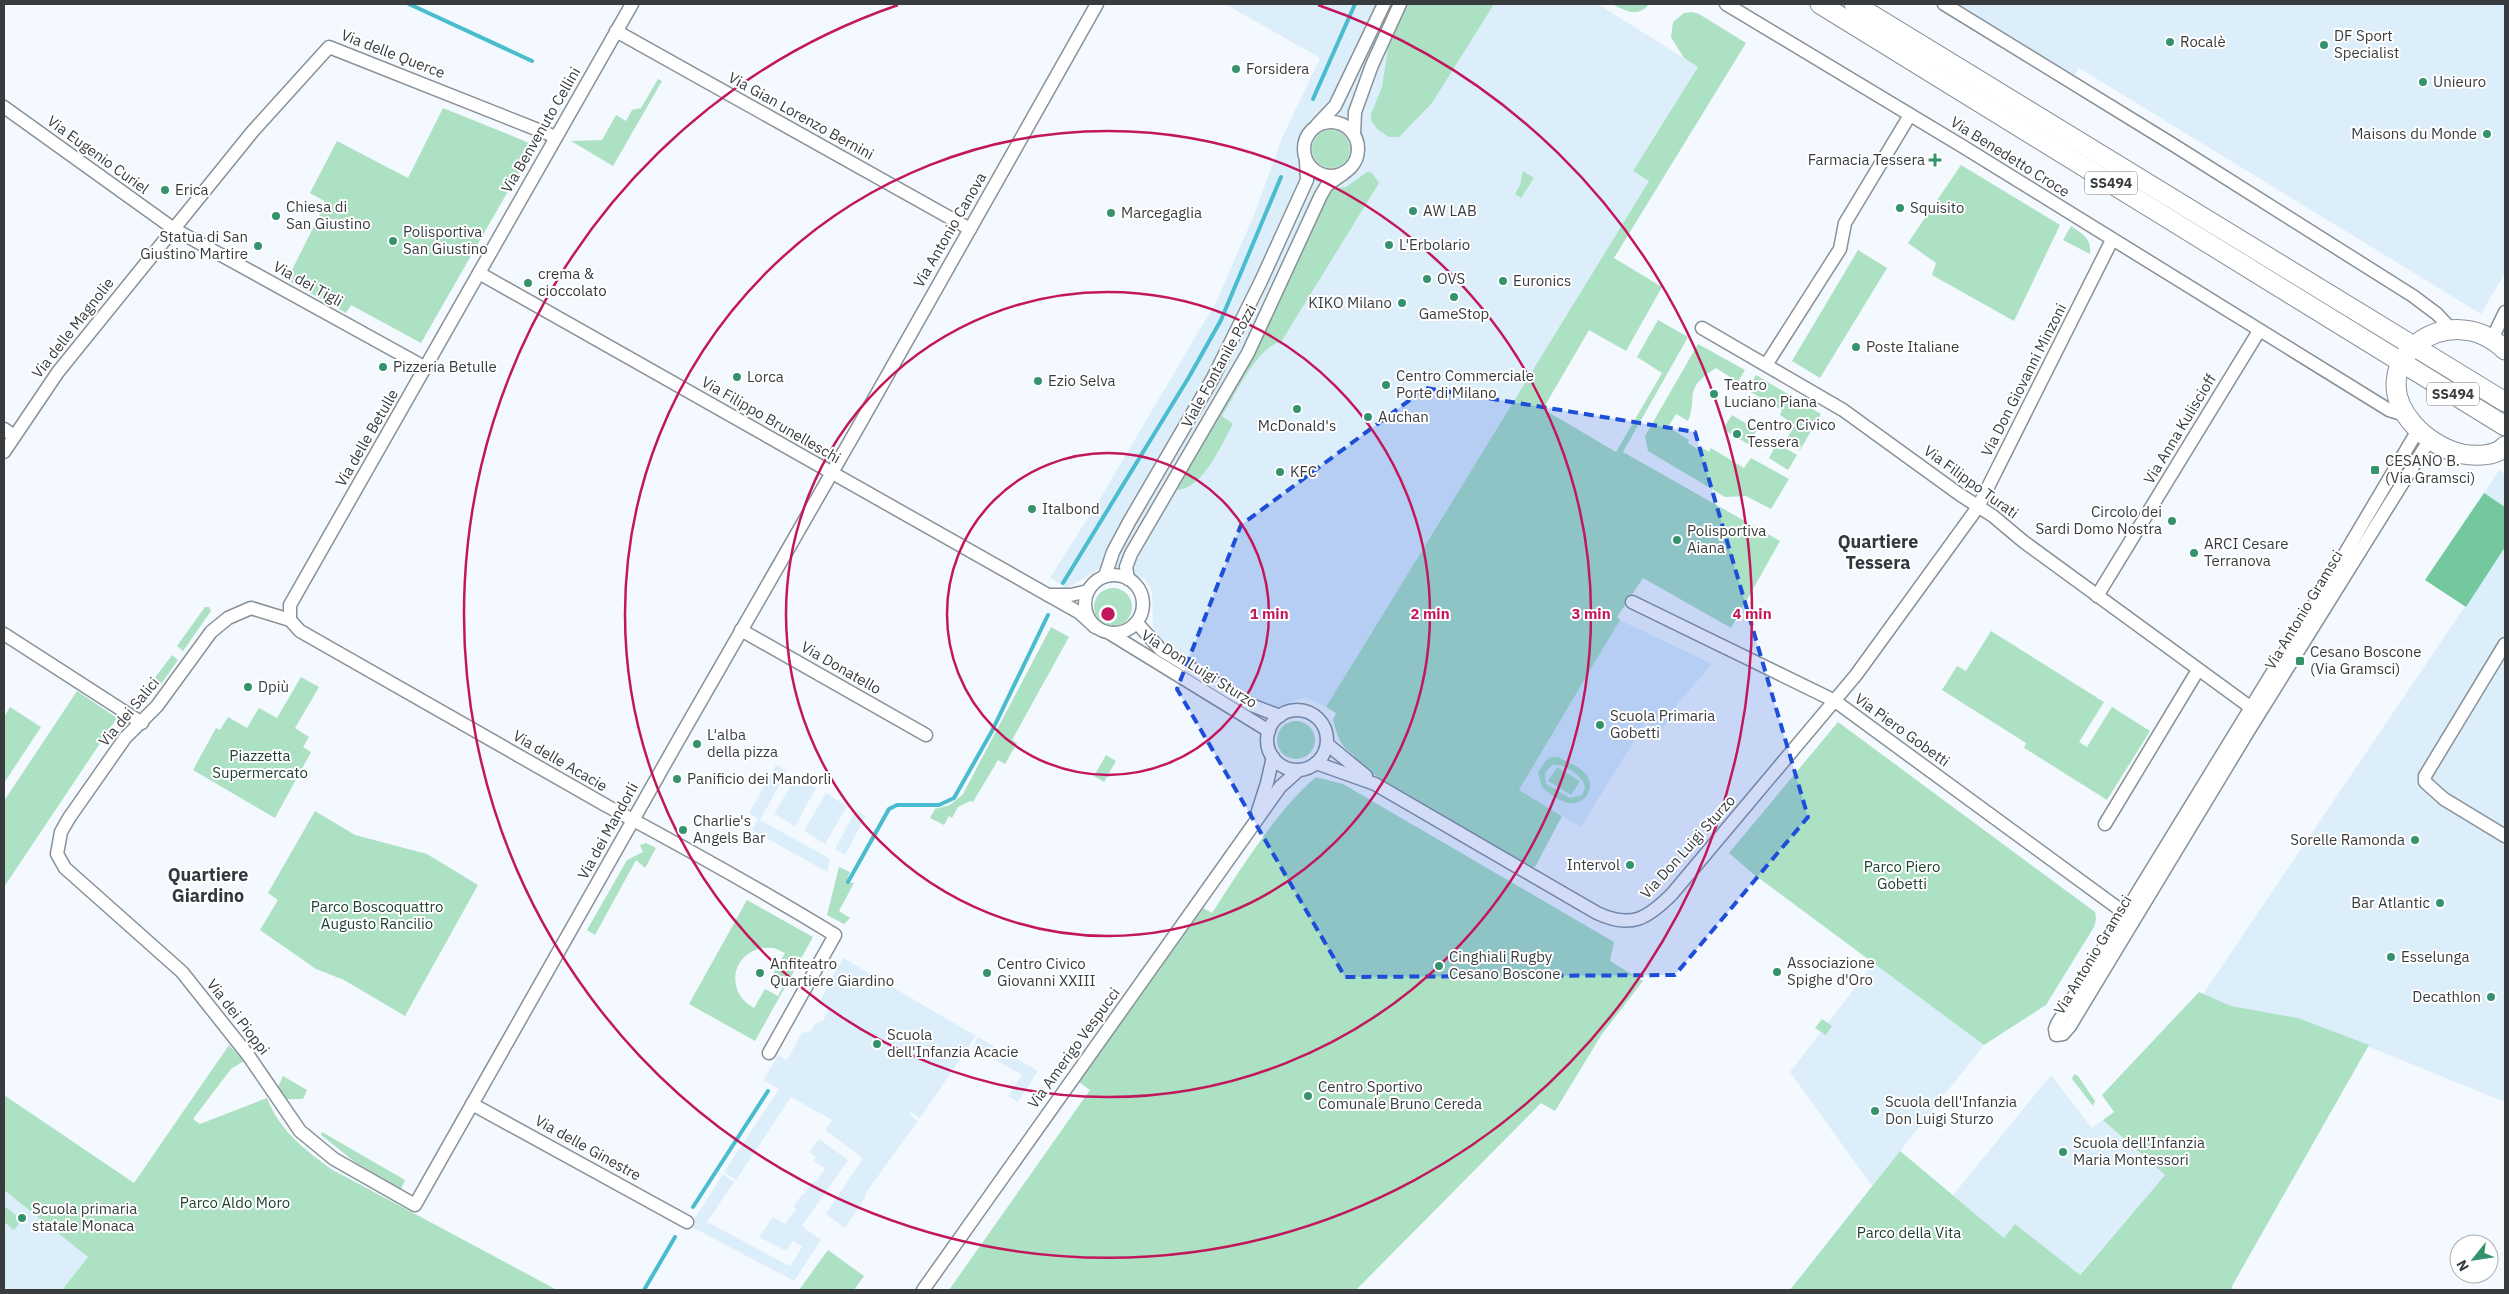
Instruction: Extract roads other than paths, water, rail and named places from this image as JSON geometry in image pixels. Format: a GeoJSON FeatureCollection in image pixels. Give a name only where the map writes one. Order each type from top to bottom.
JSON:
{"type":"FeatureCollection","features":[{"type":"Feature","properties":{"kind":"main road","name":"SS494"},"geometry":{"type":"LineString","coordinates":[[1820,4],[2505,426]]}},
{"type":"Feature","properties":{"kind":"main road","name":"SS494"},"geometry":{"type":"LineString","coordinates":[[1854,4],[2505,402]]}},
{"type":"Feature","properties":{"kind":"main road","name":"SS494"},"geometry":{"type":"LineString","coordinates":[[2499,344],[2475,331],[2451,329],[2433,333],[2413,346],[2402,362],[2395,385],[2395,393],[2405,415],[2424,434],[2455,452],[2481,455],[2504,449]]}},
{"type":"Feature","properties":{"kind":"street","name":"Via Benvenuto Cellini"},"geometry":{"type":"LineString","coordinates":[[479,272],[632,4]]}},
{"type":"Feature","properties":{"kind":"street","name":"Via Antonio Canova"},"geometry":{"type":"LineString","coordinates":[[830,472],[1097,4]]}},
{"type":"Feature","properties":{"kind":"street","name":"Viale Fontanile Pozzi"},"geometry":{"type":"LineString","coordinates":[[1105,576],[1113,552],[1213,378],[1257,290],[1307,180],[1304,145],[1310,130],[1335,106],[1384,4]]}},
{"type":"Feature","properties":{"kind":"street","name":"Viale Fontanile Pozzi"},"geometry":{"type":"LineString","coordinates":[[1128,579],[1126,567],[1131,554],[1248,353],[1326,185],[1344,173],[1356,160],[1358,146],[1354,135],[1354,112],[1372,65],[1400,4]]}},
{"type":"Feature","properties":{"kind":"street","name":"Via Benedetto Croce"},"geometry":{"type":"LineString","coordinates":[[1726,4],[2389,410],[2405,415]]}},
{"type":"Feature","properties":{"kind":"street"},"geometry":{"type":"LineString","coordinates":[[1944,4],[2413,296],[2437,314],[2451,329]]}},
{"type":"Feature","properties":{"kind":"street","name":"Via Gian Lorenzo Bernini"},"geometry":{"type":"LineString","coordinates":[[616,31],[970,229]]}},
{"type":"Feature","properties":{"kind":"street","name":"Via delle Querce"},"geometry":{"type":"LineString","coordinates":[[174,229],[253,131],[329,47],[556,136]]}},
{"type":"Feature","properties":{"kind":"street","name":"Via Eugenio Curiel"},"geometry":{"type":"LineString","coordinates":[[4,107],[174,229]]}},
{"type":"Feature","properties":{"kind":"street"},"geometry":{"type":"LineString","coordinates":[[1766,365],[1840,249],[1845,223],[1910,115]]}},
{"type":"Feature","properties":{"kind":"street"},"geometry":{"type":"LineString","coordinates":[[1317,125],[1333,122],[1342,124],[1354,135]]}},
{"type":"Feature","properties":{"kind":"street"},"geometry":{"type":"LineString","coordinates":[[1306,161],[1319,174],[1336,176],[1344,173]]}},
{"type":"Feature","properties":{"kind":"street","name":"Via dei Tigli"},"geometry":{"type":"LineString","coordinates":[[174,229],[426,368]]}},
{"type":"Feature","properties":{"kind":"street","name":"Via delle Magnolie"},"geometry":{"type":"LineString","coordinates":[[4,452],[9,432],[174,229]]}},
{"type":"Feature","properties":{"kind":"street","name":"Via Don Giovanni Minzoni"},"geometry":{"type":"LineString","coordinates":[[1835,701],[1978,507],[2112,240]]}},
{"type":"Feature","properties":{"kind":"street","name":"Via delle Betulle"},"geometry":{"type":"LineString","coordinates":[[290,620],[290,606],[479,272]]}},
{"type":"Feature","properties":{"kind":"street","name":"Via Filippo Brunelleschi"},"geometry":{"type":"LineString","coordinates":[[479,272],[1080,613],[1095,626]]}},
{"type":"Feature","properties":{"kind":"street"},"geometry":{"type":"LineString","coordinates":[[2499,344],[2505,312]]}},
{"type":"Feature","properties":{"kind":"street","name":"Via Filippo Turati"},"geometry":{"type":"LineString","coordinates":[[1702,328],[1843,410],[1993,516],[2024,542],[2255,711]]}},
{"type":"Feature","properties":{"kind":"street","name":"Via Anna Kuliscioff"},"geometry":{"type":"LineString","coordinates":[[2097,596],[2259,331]]}},
{"type":"Feature","properties":{"kind":"street","name":"Via Antonio Gramsci"},"geometry":{"type":"LineString","coordinates":[[2129,916],[2070,1026],[2062,1034],[2056,1035],[2055,1029],[2057,1024],[2129,916],[2424,434]]}},
{"type":"Feature","properties":{"kind":"street","name":"Via dei Mandorli"},"geometry":{"type":"LineString","coordinates":[[415,1206],[830,472]]}},
{"type":"Feature","properties":{"kind":"street"},"geometry":{"type":"LineString","coordinates":[[1113,575],[1128,579],[1135,584],[1143,599],[1141,616],[1137,623],[1121,633],[1111,634],[1095,626],[1085,610],[1088,591],[1098,580],[1105,576],[1113,575]]}},
{"type":"Feature","properties":{"kind":"street"},"geometry":{"type":"LineString","coordinates":[[1048,596],[1071,595],[1088,591]]}},
{"type":"Feature","properties":{"kind":"street","name":"Via Piero Gobetti"},"geometry":{"type":"LineString","coordinates":[[1632,602],[1835,701],[2129,916]]}},
{"type":"Feature","properties":{"kind":"street","name":"Via delle Acacie"},"geometry":{"type":"LineString","coordinates":[[228,618],[250,608],[290,620],[300,631],[835,935],[769,1053]]}},
{"type":"Feature","properties":{"kind":"street","name":"Via dei Salici"},"geometry":{"type":"LineString","coordinates":[[61,832],[125,738],[142,723],[211,632],[228,618]]}},
{"type":"Feature","properties":{"kind":"street","name":"Via Don Luigi Sturzo"},"geometry":{"type":"LineString","coordinates":[[1137,623],[1161,650],[1251,705],[1280,716]]}},
{"type":"Feature","properties":{"kind":"street","name":"Via Donatello"},"geometry":{"type":"LineString","coordinates":[[741,630],[926,735]]}},
{"type":"Feature","properties":{"kind":"street"},"geometry":{"type":"LineString","coordinates":[[4,634],[142,723]]}},
{"type":"Feature","properties":{"kind":"street","name":"Via Don Luigi Sturzo"},"geometry":{"type":"LineString","coordinates":[[1111,634],[1269,731]]}},
{"type":"Feature","properties":{"kind":"street"},"geometry":{"type":"LineString","coordinates":[[2505,644],[2425,776],[2428,786],[2435,793],[2505,836]]}},
{"type":"Feature","properties":{"kind":"street"},"geometry":{"type":"LineString","coordinates":[[2105,824],[2198,670]]}},
{"type":"Feature","properties":{"kind":"street","name":"Via Don Luigi Sturzo"},"geometry":{"type":"LineString","coordinates":[[1327,744],[1375,784],[1597,914],[1617,921],[1636,920],[1657,909],[1672,894],[1835,701]]}},
{"type":"Feature","properties":{"kind":"street"},"geometry":{"type":"LineString","coordinates":[[1295,711],[1312,715],[1323,726],[1327,744],[1323,755],[1316,764],[1299,770],[1285,767],[1273,757],[1268,747],[1269,731],[1280,716],[1295,711]]}},
{"type":"Feature","properties":{"kind":"street","name":"Via Amerigo Vespucci"},"geometry":{"type":"LineString","coordinates":[[1253,825],[1268,784],[1273,757]]}},
{"type":"Feature","properties":{"kind":"street","name":"Via Don Luigi Sturzo"},"geometry":{"type":"LineString","coordinates":[[1316,764],[1375,784]]}},
{"type":"Feature","properties":{"kind":"street","name":"Via Amerigo Vespucci"},"geometry":{"type":"LineString","coordinates":[[923,1290],[1280,787],[1299,770]]}},
{"type":"Feature","properties":{"kind":"street","name":"Via dei Pioppi"},"geometry":{"type":"LineString","coordinates":[[61,832],[57,854],[65,868],[182,972],[248,1055],[300,1130],[334,1159],[415,1206]]}},
{"type":"Feature","properties":{"kind":"street","name":"Via delle Ginestre"},"geometry":{"type":"LineString","coordinates":[[472,1104],[687,1222]]}},
{"type":"Feature","properties":{"kind":"waterway"},"geometry":{"type":"LineString","coordinates":[[409,4],[532,61]]}},
{"type":"Feature","properties":{"kind":"waterway"},"geometry":{"type":"LineString","coordinates":[[1313,99],[1355,4]]}},
{"type":"Feature","properties":{"kind":"waterway"},"geometry":{"type":"LineString","coordinates":[[1063,583],[1189,377],[1221,320],[1281,177]]}},
{"type":"Feature","properties":{"kind":"waterway"},"geometry":{"type":"LineString","coordinates":[[848,882],[889,809],[897,805],[939,805],[954,798],[992,731],[1048,615]]}},
{"type":"Feature","properties":{"kind":"waterway"},"geometry":{"type":"LineString","coordinates":[[693,1207],[768,1091]]}},
{"type":"Feature","properties":{"kind":"waterway"},"geometry":{"type":"LineString","coordinates":[[644,1290],[675,1237]]}},
{"type":"Feature","properties":{"kind":"place","name":"Rocalè"},"geometry":{"type":"Point","coordinates":[2170,42]}},
{"type":"Feature","properties":{"kind":"place","name":"DF Sport Specialist"},"geometry":{"type":"Point","coordinates":[2324,45]}},
{"type":"Feature","properties":{"kind":"place","name":"Forsidera"},"geometry":{"type":"Point","coordinates":[1236,69]}},
{"type":"Feature","properties":{"kind":"place","name":"Unieuro"},"geometry":{"type":"Point","coordinates":[2423,82]}},
{"type":"Feature","properties":{"kind":"place","name":"Maisons du Monde"},"geometry":{"type":"Point","coordinates":[2487,134]}},
{"type":"Feature","properties":{"kind":"place","name":"Farmacia Tessera"},"geometry":{"type":"Point","coordinates":[1935,160]}},
{"type":"Feature","properties":{"kind":"place","name":"Erica"},"geometry":{"type":"Point","coordinates":[165,190]}},
{"type":"Feature","properties":{"kind":"place","name":"Squisito"},"geometry":{"type":"Point","coordinates":[1900,208]}},
{"type":"Feature","properties":{"kind":"place","name":"AW LAB"},"geometry":{"type":"Point","coordinates":[1413,211]}},
{"type":"Feature","properties":{"kind":"place","name":"Marcegaglia"},"geometry":{"type":"Point","coordinates":[1111,213]}},
{"type":"Feature","properties":{"kind":"place","name":"Chiesa di San Giustino"},"geometry":{"type":"Point","coordinates":[276,216]}},
{"type":"Feature","properties":{"kind":"place","name":"Polisportiva San Giustino"},"geometry":{"type":"Point","coordinates":[393,241]}},
{"type":"Feature","properties":{"kind":"place","name":"L'Erbolario"},"geometry":{"type":"Point","coordinates":[1389,245]}},
{"type":"Feature","properties":{"kind":"place","name":"Statua di San Giustino Martire"},"geometry":{"type":"Point","coordinates":[258,246]}},
{"type":"Feature","properties":{"kind":"place","name":"OVS"},"geometry":{"type":"Point","coordinates":[1427,279]}},
{"type":"Feature","properties":{"kind":"place","name":"Euronics"},"geometry":{"type":"Point","coordinates":[1503,281]}},
{"type":"Feature","properties":{"kind":"place","name":"crema & cioccolato"},"geometry":{"type":"Point","coordinates":[528,283]}},
{"type":"Feature","properties":{"kind":"place","name":"GameStop"},"geometry":{"type":"Point","coordinates":[1454,297]}},
{"type":"Feature","properties":{"kind":"place","name":"KIKO Milano"},"geometry":{"type":"Point","coordinates":[1402,303]}},
{"type":"Feature","properties":{"kind":"place","name":"Poste Italiane"},"geometry":{"type":"Point","coordinates":[1856,347]}},
{"type":"Feature","properties":{"kind":"place","name":"Pizzeria Betulle"},"geometry":{"type":"Point","coordinates":[383,367]}},
{"type":"Feature","properties":{"kind":"place","name":"Lorca"},"geometry":{"type":"Point","coordinates":[737,377]}},
{"type":"Feature","properties":{"kind":"place","name":"Ezio Selva"},"geometry":{"type":"Point","coordinates":[1038,381]}},
{"type":"Feature","properties":{"kind":"place","name":"Centro Commerciale Porte di Milano"},"geometry":{"type":"Point","coordinates":[1386,385]}},
{"type":"Feature","properties":{"kind":"place","name":"Teatro Luciano Piana"},"geometry":{"type":"Point","coordinates":[1714,394]}},
{"type":"Feature","properties":{"kind":"place","name":"McDonald's"},"geometry":{"type":"Point","coordinates":[1297,409]}},
{"type":"Feature","properties":{"kind":"place","name":"Auchan"},"geometry":{"type":"Point","coordinates":[1368,417]}},
{"type":"Feature","properties":{"kind":"place","name":"Centro Civico Tessera"},"geometry":{"type":"Point","coordinates":[1737,434]}},
{"type":"Feature","properties":{"kind":"place","name":"CESANO B. (Via Gramsci)"},"geometry":{"type":"Point","coordinates":[2375,470]}},
{"type":"Feature","properties":{"kind":"place","name":"KFC"},"geometry":{"type":"Point","coordinates":[1280,472]}},
{"type":"Feature","properties":{"kind":"place","name":"Italbond"},"geometry":{"type":"Point","coordinates":[1032,509]}},
{"type":"Feature","properties":{"kind":"place","name":"Circolo dei Sardi Domo Nostra"},"geometry":{"type":"Point","coordinates":[2172,521]}},
{"type":"Feature","properties":{"kind":"place","name":"Polisportiva Aiana"},"geometry":{"type":"Point","coordinates":[1677,540]}},
{"type":"Feature","properties":{"kind":"place","name":"ARCI Cesare Terranova"},"geometry":{"type":"Point","coordinates":[2194,553]}},
{"type":"Feature","properties":{"kind":"place","name":"Cesano Boscone (Via Gramsci)"},"geometry":{"type":"Point","coordinates":[2300,661]}},
{"type":"Feature","properties":{"kind":"place","name":"Dpiù"},"geometry":{"type":"Point","coordinates":[248,687]}},
{"type":"Feature","properties":{"kind":"place","name":"Scuola Primaria Gobetti"},"geometry":{"type":"Point","coordinates":[1600,725]}},
{"type":"Feature","properties":{"kind":"place","name":"L'alba della pizza"},"geometry":{"type":"Point","coordinates":[697,744]}},
{"type":"Feature","properties":{"kind":"place","name":"Panificio dei Mandorli"},"geometry":{"type":"Point","coordinates":[677,779]}},
{"type":"Feature","properties":{"kind":"place","name":"Charlie's Angels Bar"},"geometry":{"type":"Point","coordinates":[683,830]}},
{"type":"Feature","properties":{"kind":"place","name":"Sorelle Ramonda"},"geometry":{"type":"Point","coordinates":[2415,840]}},
{"type":"Feature","properties":{"kind":"place","name":"Intervol"},"geometry":{"type":"Point","coordinates":[1630,865]}},
{"type":"Feature","properties":{"kind":"place","name":"Bar Atlantic"},"geometry":{"type":"Point","coordinates":[2440,903]}},
{"type":"Feature","properties":{"kind":"place","name":"Esselunga"},"geometry":{"type":"Point","coordinates":[2391,957]}},
{"type":"Feature","properties":{"kind":"place","name":"Cinghiali Rugby Cesano Boscone"},"geometry":{"type":"Point","coordinates":[1439,966]}},
{"type":"Feature","properties":{"kind":"place","name":"Associazione Spighe d'Oro"},"geometry":{"type":"Point","coordinates":[1777,972]}},
{"type":"Feature","properties":{"kind":"place","name":"Anfiteatro Quartiere Giardino"},"geometry":{"type":"Point","coordinates":[760,973]}},
{"type":"Feature","properties":{"kind":"place","name":"Centro Civico Giovanni XXIII"},"geometry":{"type":"Point","coordinates":[987,973]}},
{"type":"Feature","properties":{"kind":"place","name":"Decathlon"},"geometry":{"type":"Point","coordinates":[2491,997]}},
{"type":"Feature","properties":{"kind":"place","name":"Scuola dell'Infanzia Acacie"},"geometry":{"type":"Point","coordinates":[877,1044]}},
{"type":"Feature","properties":{"kind":"place","name":"Centro Sportivo Comunale Bruno Cereda"},"geometry":{"type":"Point","coordinates":[1308,1096]}},
{"type":"Feature","properties":{"kind":"place","name":"Scuola dell'Infanzia Don Luigi Sturzo"},"geometry":{"type":"Point","coordinates":[1875,1111]}},
{"type":"Feature","properties":{"kind":"place","name":"Scuola dell'Infanzia Maria Montessori"},"geometry":{"type":"Point","coordinates":[2063,1152]}},
{"type":"Feature","properties":{"kind":"place","name":"Scuola primaria statale Monaca"},"geometry":{"type":"Point","coordinates":[22,1218]}},
{"type":"Feature","properties":{"kind":"district","name":"Quartiere Tessera"},"geometry":{"type":"Point","coordinates":[1878,552]}},
{"type":"Feature","properties":{"kind":"district","name":"Quartiere Giardino"},"geometry":{"type":"Point","coordinates":[208,885]}},
{"type":"Feature","properties":{"kind":"park label","name":"Piazzetta Supermercato"},"geometry":{"type":"Point","coordinates":[260,764]}},
{"type":"Feature","properties":{"kind":"park label","name":"Parco Piero Gobetti"},"geometry":{"type":"Point","coordinates":[1902,876]}},
{"type":"Feature","properties":{"kind":"park label","name":"Parco Boscoquattro Augusto Rancilio"},"geometry":{"type":"Point","coordinates":[377,916]}},
{"type":"Feature","properties":{"kind":"park label","name":"Parco Aldo Moro"},"geometry":{"type":"Point","coordinates":[235,1203]}},
{"type":"Feature","properties":{"kind":"park label","name":"Parco della Vita"},"geometry":{"type":"Point","coordinates":[1909,1233]}}]}
